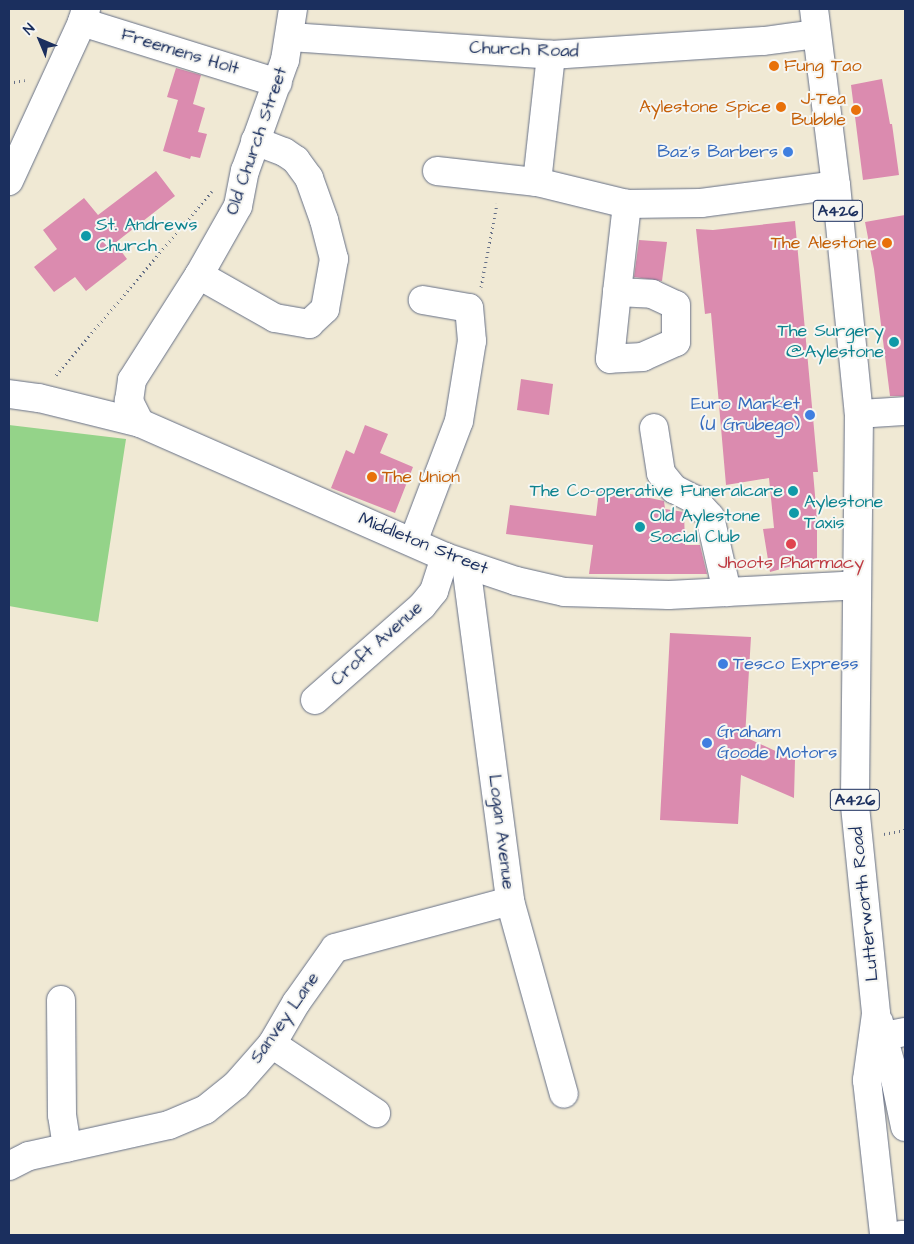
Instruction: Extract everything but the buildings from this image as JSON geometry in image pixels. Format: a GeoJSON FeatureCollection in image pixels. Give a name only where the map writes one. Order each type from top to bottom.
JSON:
{"type":"FeatureCollection","features":[{"type":"Feature","properties":{"kind":"street","name":"Old Church Street"},"geometry":{"type":"LineString","coordinates":[[140,424],[129,400],[132,380],[199,275],[238,206],[245,171],[278,83],[290,37],[293,9]]}},
{"type":"Feature","properties":{"kind":"street","name":"Freemens Holt"},"geometry":{"type":"LineString","coordinates":[[9,182],[84,15],[278,83]]}},
{"type":"Feature","properties":{"kind":"street","name":"Church Road"},"geometry":{"type":"LineString","coordinates":[[290,37],[551,55],[764,41],[815,21]]}},
{"type":"Feature","properties":{"kind":"street","name":"A426"},"geometry":{"type":"LineString","coordinates":[[815,21],[836,185],[859,414],[857,585]]}},
{"type":"Feature","properties":{"kind":"street"},"geometry":{"type":"LineString","coordinates":[[537,182],[551,55]]}},
{"type":"Feature","properties":{"kind":"street"},"geometry":{"type":"LineString","coordinates":[[199,275],[275,318],[309,324],[325,309],[334,258],[324,220],[309,178],[296,160],[284,152],[255,141]]}},
{"type":"Feature","properties":{"kind":"street"},"geometry":{"type":"LineString","coordinates":[[437,171],[537,182],[627,204],[701,203],[836,185]]}},
{"type":"Feature","properties":{"kind":"street"},"geometry":{"type":"LineString","coordinates":[[617,292],[652,294],[676,305],[676,342],[643,357],[610,359],[617,292],[627,204]]}},
{"type":"Feature","properties":{"kind":"street"},"geometry":{"type":"LineString","coordinates":[[413,542],[459,421],[472,341],[469,308],[423,300]]}},
{"type":"Feature","properties":{"kind":"street","name":"Middleton Street"},"geometry":{"type":"LineString","coordinates":[[9,394],[40,398],[140,424],[456,561],[516,580],[564,592],[617,595],[727,592],[857,585]]}},
{"type":"Feature","properties":{"kind":"street"},"geometry":{"type":"LineString","coordinates":[[859,414],[905,411]]}},
{"type":"Feature","properties":{"kind":"street"},"geometry":{"type":"LineString","coordinates":[[654,428],[660,473],[674,489],[694,499],[710,517],[727,592]]}},
{"type":"Feature","properties":{"kind":"street","name":"Croft Avenue"},"geometry":{"type":"LineString","coordinates":[[315,700],[422,606],[456,561]]}},
{"type":"Feature","properties":{"kind":"street","name":"Logan Avenue"},"geometry":{"type":"LineString","coordinates":[[456,561],[510,901],[564,1094]]}},
{"type":"Feature","properties":{"kind":"street","name":"Lutterworth Road"},"geometry":{"type":"LineString","coordinates":[[857,585],[855,806],[888,1027],[905,1126]]}},
{"type":"Feature","properties":{"kind":"street","name":"Sanvey Lane"},"geometry":{"type":"LineString","coordinates":[[9,1166],[29,1156],[169,1125],[205,1110],[236,1085],[272,1044],[296,1003],[335,948],[510,901]]}},
{"type":"Feature","properties":{"kind":"street"},"geometry":{"type":"LineString","coordinates":[[61,1000],[62,1114],[67,1148]]}},
{"type":"Feature","properties":{"kind":"street","name":"Lutterworth Road"},"geometry":{"type":"LineString","coordinates":[[884,1235],[867,1080],[888,1027]]}},
{"type":"Feature","properties":{"kind":"street"},"geometry":{"type":"LineString","coordinates":[[272,1044],[376,1113]]}},
{"type":"Feature","properties":{"kind":"street"},"geometry":{"type":"LineString","coordinates":[[873,1130],[905,1126]]}},
{"type":"Feature","properties":{"kind":"street"},"geometry":{"type":"LineString","coordinates":[[900,1235],[905,1235]]}},
{"type":"Feature","properties":{"kind":"path"},"geometry":{"type":"LineString","coordinates":[[40,398],[46,386],[227,175],[245,171]]}},
{"type":"Feature","properties":{"kind":"path"},"geometry":{"type":"LineString","coordinates":[[469,308],[480,296],[502,178]]}},
{"type":"Feature","properties":{"kind":"green space"},"geometry":{"type":"Polygon","coordinates":[[[9,425],[126,439],[98,622],[9,606],[9,425]]]}},
{"type":"Feature","properties":{"kind":"place","name":"Fung Tao"},"geometry":{"type":"Point","coordinates":[774,66]}},
{"type":"Feature","properties":{"kind":"place","name":"Aylestone Spice"},"geometry":{"type":"Point","coordinates":[781,107]}},
{"type":"Feature","properties":{"kind":"place","name":"J-Tea Bubble"},"geometry":{"type":"Point","coordinates":[856,110]}},
{"type":"Feature","properties":{"kind":"place","name":"Baz's Barbers"},"geometry":{"type":"Point","coordinates":[788,152]}},
{"type":"Feature","properties":{"kind":"place","name":"St. Andrews Church"},"geometry":{"type":"Point","coordinates":[86,236]}},
{"type":"Feature","properties":{"kind":"place","name":"The Alestone"},"geometry":{"type":"Point","coordinates":[887,243]}},
{"type":"Feature","properties":{"kind":"place","name":"The Surgery @Aylestone"},"geometry":{"type":"Point","coordinates":[894,342]}},
{"type":"Feature","properties":{"kind":"place","name":"Euro Market (U Grubego)"},"geometry":{"type":"Point","coordinates":[810,415]}},
{"type":"Feature","properties":{"kind":"place","name":"The Union"},"geometry":{"type":"Point","coordinates":[372,477]}},
{"type":"Feature","properties":{"kind":"place","name":"The Co-operative Funeralcare"},"geometry":{"type":"Point","coordinates":[793,491]}},
{"type":"Feature","properties":{"kind":"place","name":"Aylestone Taxis"},"geometry":{"type":"Point","coordinates":[794,513]}},
{"type":"Feature","properties":{"kind":"place","name":"Old Aylestone Social Club"},"geometry":{"type":"Point","coordinates":[640,527]}},
{"type":"Feature","properties":{"kind":"place","name":"Jhoots Pharmacy"},"geometry":{"type":"Point","coordinates":[791,544]}},
{"type":"Feature","properties":{"kind":"place","name":"Tesco Express"},"geometry":{"type":"Point","coordinates":[723,664]}},
{"type":"Feature","properties":{"kind":"place","name":"Graham Goode Motors"},"geometry":{"type":"Point","coordinates":[707,743]}}]}
